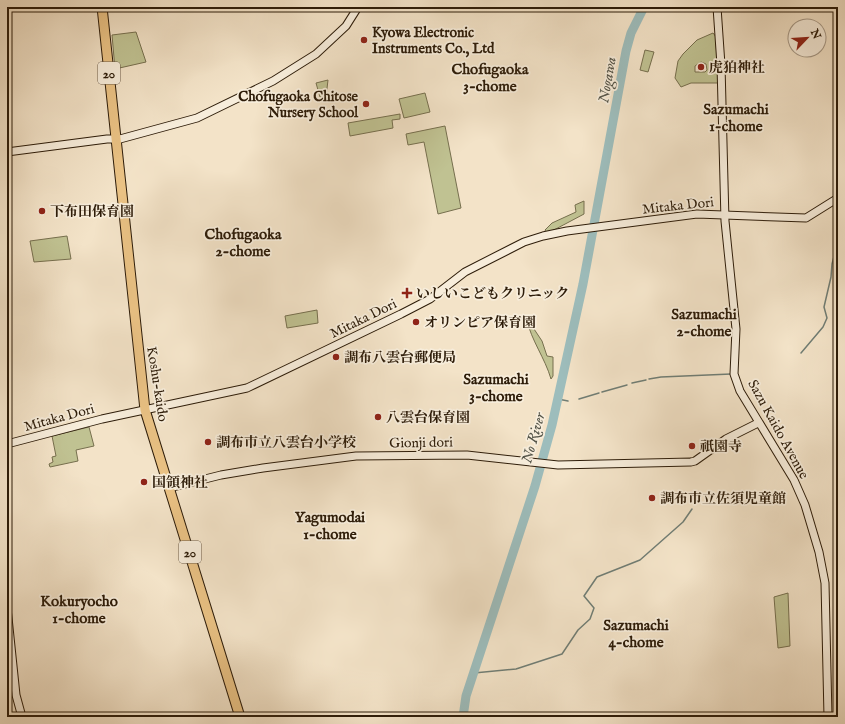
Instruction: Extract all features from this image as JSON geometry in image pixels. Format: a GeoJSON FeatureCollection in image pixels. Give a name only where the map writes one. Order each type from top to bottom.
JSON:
{"type":"FeatureCollection","features":[{"type":"Feature","properties":{"kind":"highway","name":"20"},"geometry":{"type":"LineString","coordinates":[[102,7],[115,138]]}},
{"type":"Feature","properties":{"kind":"highway","name":"Koshu-kaido"},"geometry":{"type":"LineString","coordinates":[[115,138],[145,410],[240,717]]}},
{"type":"Feature","properties":{"kind":"street"},"geometry":{"type":"LineString","coordinates":[[7,152],[115,138],[162,129],[197,118],[273,81],[316,54],[346,26],[358,7]]}},
{"type":"Feature","properties":{"kind":"street","name":"Sazu Kaido Avenue"},"geometry":{"type":"LineString","coordinates":[[718,7],[725,214],[736,329],[734,374],[740,391],[794,480],[805,505],[819,552],[825,583],[828,717]]}},
{"type":"Feature","properties":{"kind":"street","name":"Mitaka Dori"},"geometry":{"type":"LineString","coordinates":[[7,444],[145,410],[247,388],[430,299],[465,272],[524,242],[549,235],[676,216],[725,214],[806,218],[838,198]]}},
{"type":"Feature","properties":{"kind":"street","name":"Gionji dori"},"geometry":{"type":"LineString","coordinates":[[169,488],[221,475],[356,456],[462,454],[552,464],[691,462],[695,461],[726,439],[758,422]]}},
{"type":"Feature","properties":{"kind":"street"},"geometry":{"type":"LineString","coordinates":[[7,608],[16,695],[22,717]]}},
{"type":"Feature","properties":{"kind":"green space"},"geometry":{"type":"Polygon","coordinates":[[[136,32],[146,62],[115,69],[112,35],[136,32]]]}},
{"type":"Feature","properties":{"kind":"green space"},"geometry":{"type":"Polygon","coordinates":[[[713,33],[717,38],[718,83],[691,83],[681,87],[675,78],[678,61],[697,40],[713,33]],[[701,62],[695,66],[695,72],[705,72],[707,70],[706,64],[701,62]]]}},
{"type":"Feature","properties":{"kind":"green space"},"geometry":{"type":"Polygon","coordinates":[[[645,50],[654,52],[648,72],[640,70],[645,50]]]}},
{"type":"Feature","properties":{"kind":"green space"},"geometry":{"type":"Polygon","coordinates":[[[328,80],[326,97],[320,97],[316,83],[328,80]]]}},
{"type":"Feature","properties":{"kind":"green space"},"geometry":{"type":"Polygon","coordinates":[[[425,93],[430,112],[404,118],[399,99],[425,93]]]}},
{"type":"Feature","properties":{"kind":"green space"},"geometry":{"type":"Polygon","coordinates":[[[400,114],[400,119],[392,120],[393,128],[350,136],[348,123],[400,114]]]}},
{"type":"Feature","properties":{"kind":"green space"},"geometry":{"type":"Polygon","coordinates":[[[445,126],[461,208],[438,214],[424,142],[408,145],[406,134],[445,126]]]}},
{"type":"Feature","properties":{"kind":"green space"},"geometry":{"type":"Polygon","coordinates":[[[584,201],[584,214],[552,231],[546,232],[545,230],[552,223],[576,212],[575,205],[584,201]]]}},
{"type":"Feature","properties":{"kind":"green space"},"geometry":{"type":"Polygon","coordinates":[[[67,236],[71,259],[34,262],[30,241],[67,236]]]}},
{"type":"Feature","properties":{"kind":"green space"},"geometry":{"type":"Polygon","coordinates":[[[317,310],[318,323],[287,328],[285,316],[317,310]]]}},
{"type":"Feature","properties":{"kind":"green space"},"geometry":{"type":"Polygon","coordinates":[[[533,317],[534,329],[542,341],[547,356],[553,357],[553,376],[551,379],[529,327],[527,320],[533,317]]]}},
{"type":"Feature","properties":{"kind":"green space"},"geometry":{"type":"Polygon","coordinates":[[[89,427],[94,446],[76,450],[78,461],[50,467],[49,464],[53,462],[52,457],[56,456],[52,436],[89,427]]]}},
{"type":"Feature","properties":{"kind":"green space"},"geometry":{"type":"Polygon","coordinates":[[[788,593],[790,646],[778,648],[774,597],[788,593]]]}},
{"type":"Feature","properties":{"kind":"waterway","name":"No River"},"geometry":{"type":"LineString","coordinates":[[463,717],[466,696],[535,486],[552,425],[583,284],[626,51],[631,33],[644,7]]}},
{"type":"Feature","properties":{"kind":"waterway"},"geometry":{"type":"LineString","coordinates":[[801,353],[823,327],[827,318],[824,307],[831,277],[832,264],[838,242]]}},
{"type":"Feature","properties":{"kind":"waterway"},"geometry":{"type":"LineString","coordinates":[[649,379],[661,377],[731,374]]}},
{"type":"Feature","properties":{"kind":"waterway"},"geometry":{"type":"LineString","coordinates":[[632,383],[646,380]]}},
{"type":"Feature","properties":{"kind":"waterway"},"geometry":{"type":"LineString","coordinates":[[602,392],[627,385]]}},
{"type":"Feature","properties":{"kind":"waterway"},"geometry":{"type":"LineString","coordinates":[[579,399],[599,393]]}},
{"type":"Feature","properties":{"kind":"waterway"},"geometry":{"type":"LineString","coordinates":[[558,399],[568,401]]}},
{"type":"Feature","properties":{"kind":"waterway"},"geometry":{"type":"LineString","coordinates":[[474,673],[516,669],[562,654],[578,630],[590,619],[594,608],[584,596],[597,577],[640,560],[683,522],[692,509]]}},
{"type":"Feature","properties":{"kind":"place","name":"Kyowa Electronic Instruments Co., Ltd"},"geometry":{"type":"Point","coordinates":[364,40]}},
{"type":"Feature","properties":{"kind":"place","name":"虎狛神社"},"geometry":{"type":"Point","coordinates":[701,67]}},
{"type":"Feature","properties":{"kind":"place","name":"Chofugaoka Chitose Nursery School"},"geometry":{"type":"Point","coordinates":[366,104]}},
{"type":"Feature","properties":{"kind":"place","name":"下布田保育園"},"geometry":{"type":"Point","coordinates":[42,211]}},
{"type":"Feature","properties":{"kind":"place","name":"いしいこどもクリニック"},"geometry":{"type":"Point","coordinates":[407,293]}},
{"type":"Feature","properties":{"kind":"place","name":"オリンピア保育園"},"geometry":{"type":"Point","coordinates":[416,322]}},
{"type":"Feature","properties":{"kind":"place","name":"調布八雲台郵便局"},"geometry":{"type":"Point","coordinates":[336,357]}},
{"type":"Feature","properties":{"kind":"place","name":"八雲台保育園"},"geometry":{"type":"Point","coordinates":[378,417]}},
{"type":"Feature","properties":{"kind":"place","name":"調布市立八雲台小学校"},"geometry":{"type":"Point","coordinates":[208,442]}},
{"type":"Feature","properties":{"kind":"place","name":"祇園寺"},"geometry":{"type":"Point","coordinates":[692,446]}},
{"type":"Feature","properties":{"kind":"place","name":"国領神社"},"geometry":{"type":"Point","coordinates":[144,482]}},
{"type":"Feature","properties":{"kind":"place","name":"調布市立佐須児童館"},"geometry":{"type":"Point","coordinates":[652,498]}},
{"type":"Feature","properties":{"kind":"district","name":"Chofugaoka 3-chome"},"geometry":{"type":"Point","coordinates":[490,78]}},
{"type":"Feature","properties":{"kind":"district","name":"Sazumachi 1-chome"},"geometry":{"type":"Point","coordinates":[736,118]}},
{"type":"Feature","properties":{"kind":"district","name":"Chofugaoka 2-chome"},"geometry":{"type":"Point","coordinates":[243,242]}},
{"type":"Feature","properties":{"kind":"district","name":"Sazumachi 2-chome"},"geometry":{"type":"Point","coordinates":[704,322]}},
{"type":"Feature","properties":{"kind":"district","name":"Sazumachi 3-chome"},"geometry":{"type":"Point","coordinates":[496,388]}},
{"type":"Feature","properties":{"kind":"district","name":"Yagumodai 1-chome"},"geometry":{"type":"Point","coordinates":[330,526]}},
{"type":"Feature","properties":{"kind":"district","name":"Kokuryocho 1-chome"},"geometry":{"type":"Point","coordinates":[79,610]}},
{"type":"Feature","properties":{"kind":"district","name":"Sazumachi 4-chome"},"geometry":{"type":"Point","coordinates":[636,634]}},
{"type":"Feature","properties":{"kind":"water label","name":"Nogawa"},"geometry":{"type":"Point","coordinates":[607,80]}}]}
